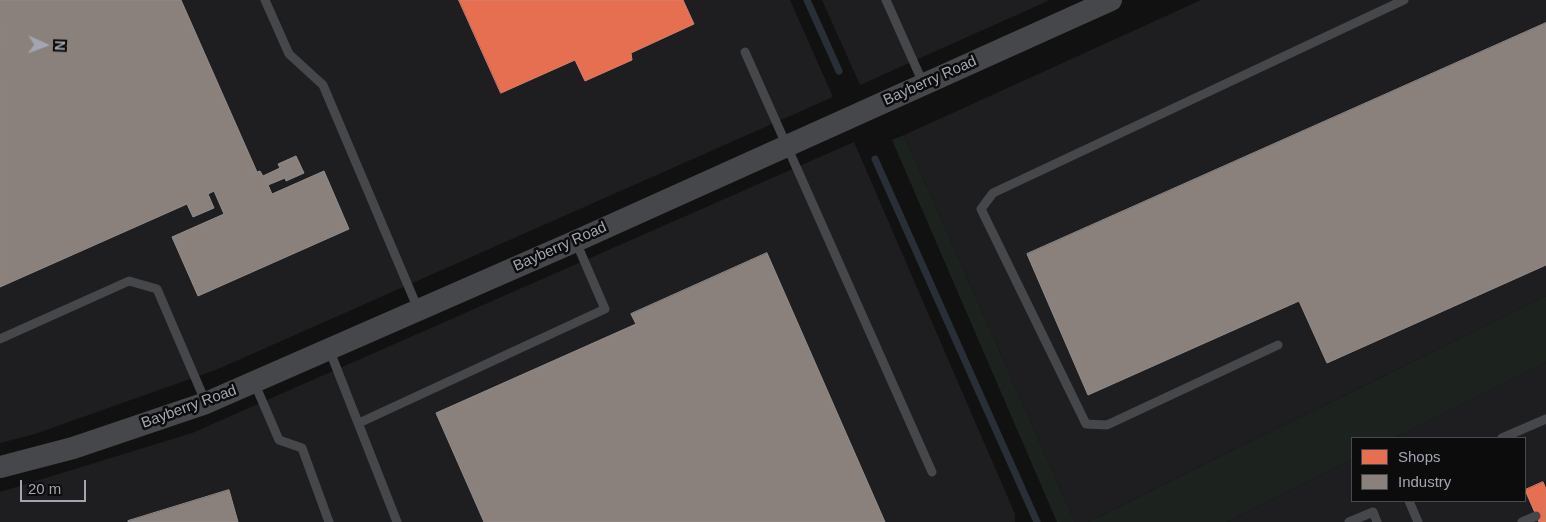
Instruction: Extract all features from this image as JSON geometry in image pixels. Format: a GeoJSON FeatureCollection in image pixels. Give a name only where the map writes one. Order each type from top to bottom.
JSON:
{"type":"FeatureCollection","features":[{"type":"Feature","properties":{"kind":"street","name":"Bayberry Road"},"geometry":{"type":"LineString","coordinates":[[0,467],[73,448],[206,402],[254,382],[576,241],[1111,0]]}},
{"type":"Feature","properties":{"kind":"lane"},"geometry":{"type":"LineString","coordinates":[[265,0],[289,54],[323,85],[418,309]]}},
{"type":"Feature","properties":{"kind":"lane"},"geometry":{"type":"LineString","coordinates":[[886,0],[924,83]]}},
{"type":"Feature","properties":{"kind":"lane"},"geometry":{"type":"LineString","coordinates":[[1278,345],[1107,425],[1086,424],[981,209],[993,193],[1404,0]]}},
{"type":"Feature","properties":{"kind":"lane"},"geometry":{"type":"LineString","coordinates":[[745,52],[932,472]]}},
{"type":"Feature","properties":{"kind":"lane"},"geometry":{"type":"LineString","coordinates":[[359,423],[605,309],[576,241]]}},
{"type":"Feature","properties":{"kind":"lane"},"geometry":{"type":"LineString","coordinates":[[0,340],[129,282],[157,289],[206,402]]}},
{"type":"Feature","properties":{"kind":"lane"},"geometry":{"type":"LineString","coordinates":[[328,349],[397,522]]}},
{"type":"Feature","properties":{"kind":"lane"},"geometry":{"type":"LineString","coordinates":[[254,382],[279,440],[302,448],[329,522]]}},
{"type":"Feature","properties":{"kind":"lane"},"geometry":{"type":"LineString","coordinates":[[1504,437],[1546,419]]}},
{"type":"Feature","properties":{"kind":"lane"},"geometry":{"type":"LineString","coordinates":[[1409,502],[1418,522]]}},
{"type":"Feature","properties":{"kind":"lane"},"geometry":{"type":"LineString","coordinates":[[1348,522],[1373,512],[1378,522]]}},
{"type":"Feature","properties":{"kind":"lane"},"geometry":{"type":"LineString","coordinates":[[1522,522],[1536,516]]}},
{"type":"Feature","properties":{"kind":"shaded area"},"geometry":{"type":"Polygon","coordinates":[[[0,0],[790,0],[833,97],[218,369],[35,434],[0,443],[0,0]]]}},
{"type":"Feature","properties":{"kind":"shaded area"},"geometry":{"type":"Polygon","coordinates":[[[822,0],[1050,0],[860,85],[822,0]]]}},
{"type":"Feature","properties":{"kind":"shaded area"},"geometry":{"type":"Polygon","coordinates":[[[1201,0],[1546,0],[1546,296],[1088,522],[1075,522],[904,135],[1201,0]]]}},
{"type":"Feature","properties":{"kind":"shaded area"},"geometry":{"type":"Polygon","coordinates":[[[904,135],[1075,522],[1057,522],[892,140],[904,135]]]}},
{"type":"Feature","properties":{"kind":"shaded area"},"geometry":{"type":"Polygon","coordinates":[[[854,142],[1015,514],[1015,522],[0,522],[0,492],[192,433],[854,142]]]}},
{"type":"Feature","properties":{"kind":"shaded area"},"geometry":{"type":"Polygon","coordinates":[[[1546,296],[1546,362],[1396,437],[1351,437],[1351,460],[1227,522],[1088,522],[1546,296]]]}},
{"type":"Feature","properties":{"kind":"shaded area"},"geometry":{"type":"Polygon","coordinates":[[[1546,362],[1546,522],[1227,522],[1351,460],[1351,502],[1526,502],[1526,437],[1396,437],[1546,362]]]}},
{"type":"Feature","properties":{"kind":"building: Shops"},"geometry":{"type":"Polygon","coordinates":[[[459,0],[683,0],[694,24],[631,53],[632,60],[585,81],[575,60],[501,93],[459,0]]]}},
{"type":"Feature","properties":{"kind":"building: Shops"},"geometry":{"type":"Polygon","coordinates":[[[1543,482],[1546,489],[1546,522],[1539,522],[1526,490],[1543,482]]]}},
{"type":"Feature","properties":{"kind":"building: Industry"},"geometry":{"type":"Polygon","coordinates":[[[0,0],[181,0],[257,172],[260,171],[263,176],[280,168],[278,164],[296,156],[304,173],[286,181],[285,178],[268,185],[272,194],[324,171],[349,229],[198,296],[172,237],[224,214],[214,191],[208,194],[214,208],[193,217],[187,204],[0,287],[0,0]]]}},
{"type":"Feature","properties":{"kind":"building: Industry"},"geometry":{"type":"Polygon","coordinates":[[[1546,23],[1546,265],[1327,363],[1299,301],[1088,395],[1027,254],[1546,23]]]}},
{"type":"Feature","properties":{"kind":"building: Industry"},"geometry":{"type":"Polygon","coordinates":[[[767,253],[885,522],[484,522],[436,413],[636,324],[631,314],[767,253]]]}},
{"type":"Feature","properties":{"kind":"building: Industry"},"geometry":{"type":"Polygon","coordinates":[[[229,490],[238,522],[128,522],[128,521],[229,490]]]}},
{"type":"Feature","properties":{"kind":"waterway"},"geometry":{"type":"LineString","coordinates":[[807,0],[839,71]]}},
{"type":"Feature","properties":{"kind":"waterway"},"geometry":{"type":"LineString","coordinates":[[875,159],[1037,522]]}}]}
